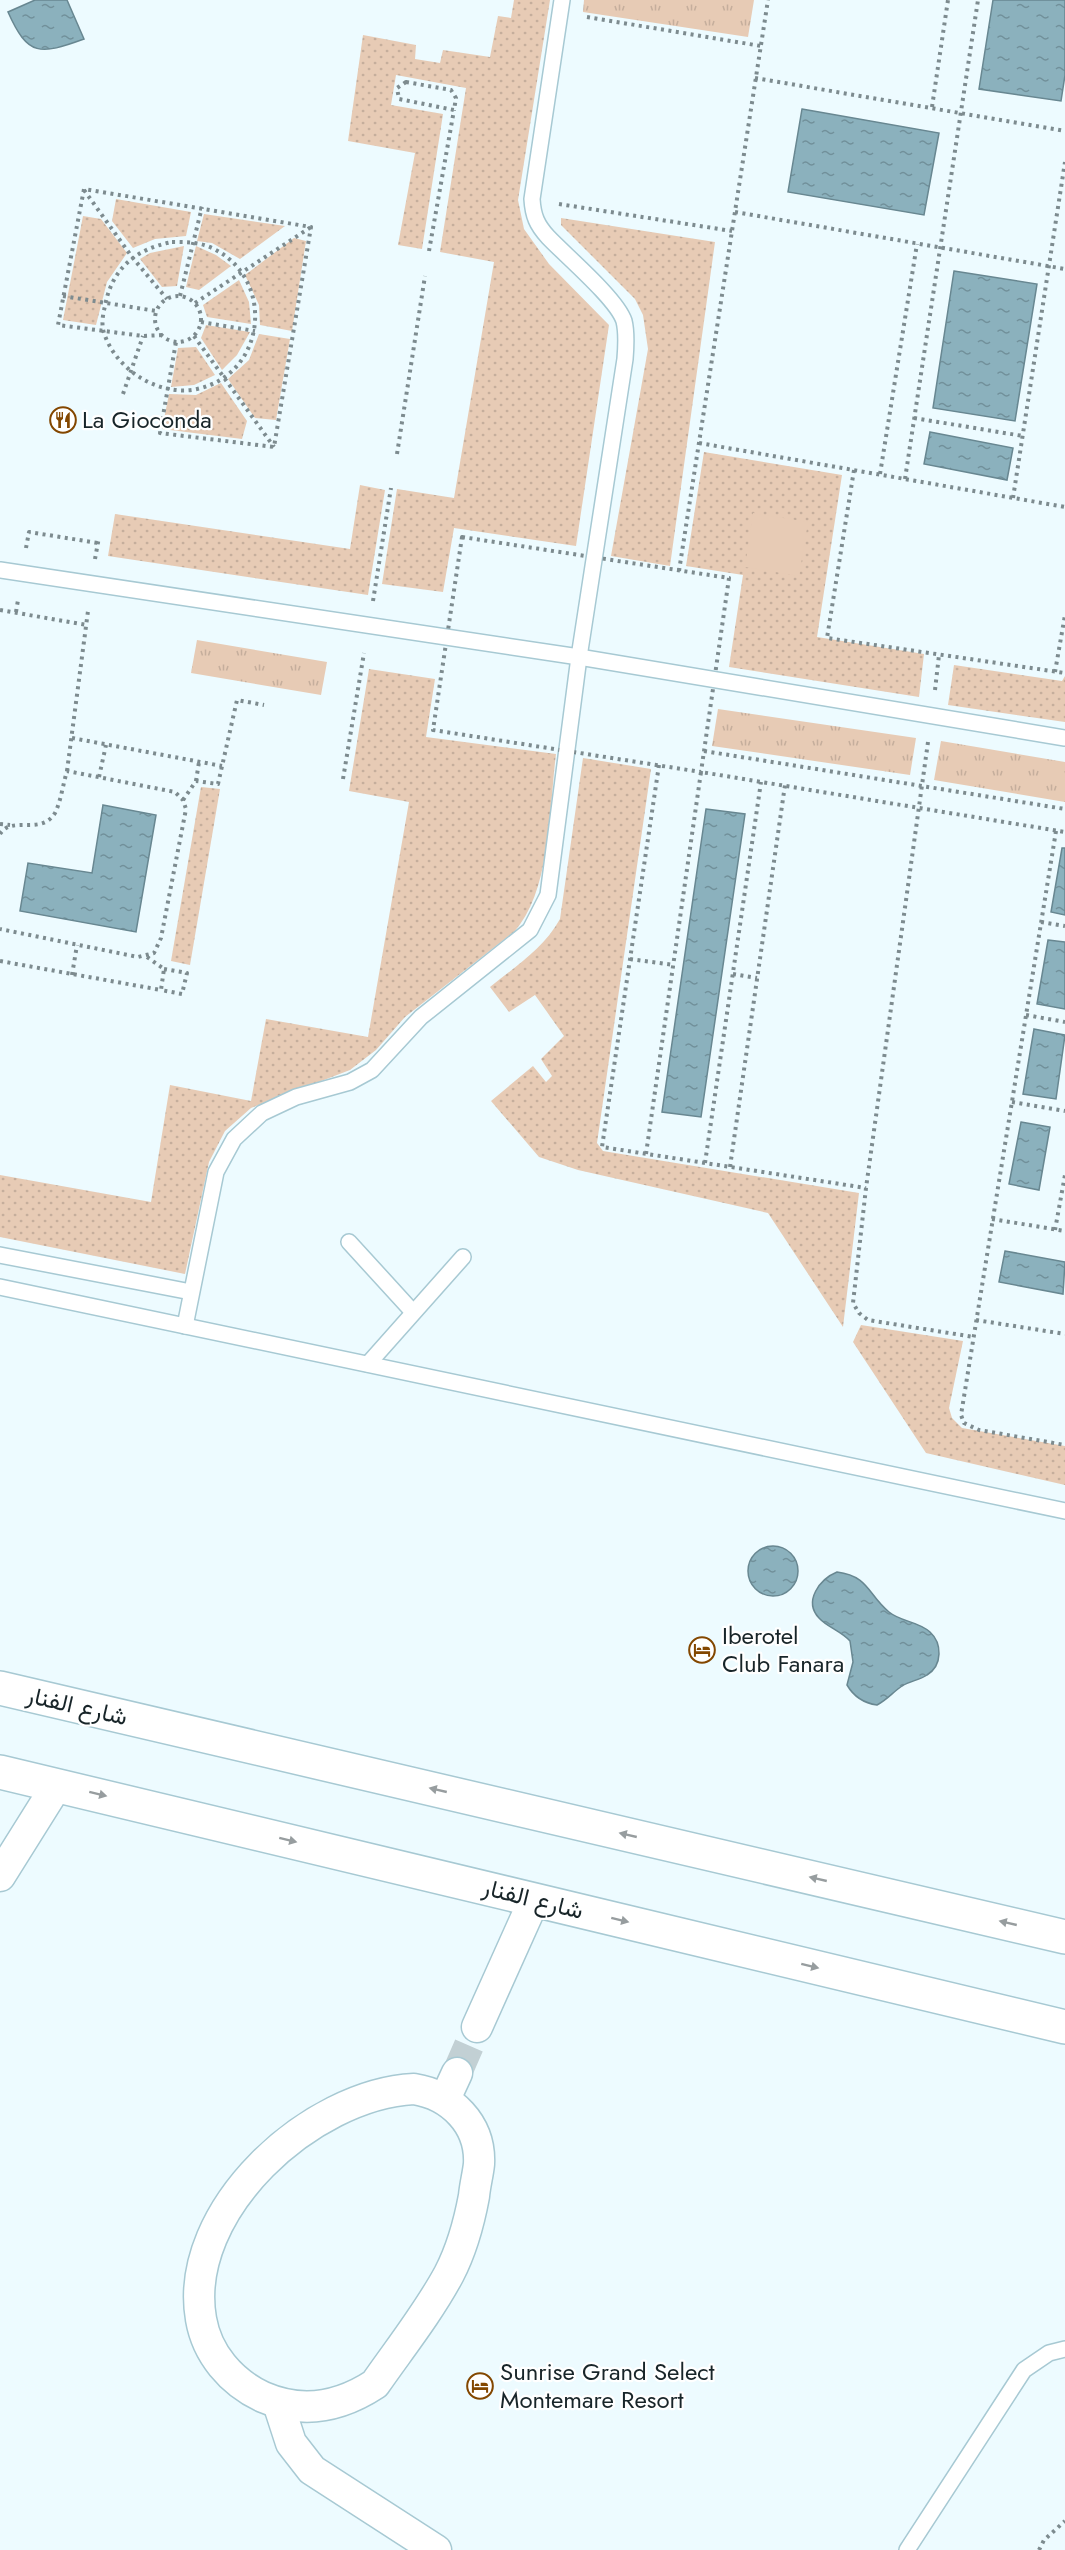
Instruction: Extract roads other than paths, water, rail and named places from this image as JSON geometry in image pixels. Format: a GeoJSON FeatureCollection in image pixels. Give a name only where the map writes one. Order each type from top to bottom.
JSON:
{"type":"FeatureCollection","features":[{"type":"Feature","properties":{"kind":"main road","name":"شارع الفنار"},"geometry":{"type":"LineString","coordinates":[[0,1688],[1065,1937]]}},
{"type":"Feature","properties":{"kind":"main road","name":"شارع الفنار"},"geometry":{"type":"LineString","coordinates":[[0,1772],[1065,2027]]}},
{"type":"Feature","properties":{"kind":"street"},"geometry":{"type":"LineString","coordinates":[[0,1876],[57,1785]]}},
{"type":"Feature","properties":{"kind":"street"},"geometry":{"type":"LineString","coordinates":[[477,2027],[534,1900]]}},
{"type":"Feature","properties":{"kind":"street"},"geometry":{"type":"LineString","coordinates":[[278,2403],[297,2407],[338,2403],[375,2384],[449,2274],[470,2219],[479,2163],[476,2139],[451,2086],[430,2092],[396,2090],[351,2105],[324,2118],[289,2141],[257,2170],[230,2202],[209,2239],[198,2299],[204,2334],[220,2364],[246,2388],[278,2403],[291,2442],[312,2470],[436,2550]]}},
{"type":"Feature","properties":{"kind":"lane"},"geometry":{"type":"LineString","coordinates":[[185,1326],[216,1172],[234,1139],[262,1113],[296,1097],[350,1082],[372,1070],[421,1017],[516,944],[541,914],[548,895],[579,657],[625,359],[626,338],[623,320],[614,304],[538,226],[533,214],[532,199],[561,6]]}},
{"type":"Feature","properties":{"kind":"lane"},"geometry":{"type":"LineString","coordinates":[[0,570],[579,657],[1065,738]]}},
{"type":"Feature","properties":{"kind":"lane"},"geometry":{"type":"LineString","coordinates":[[349,1242],[412,1311]]}},
{"type":"Feature","properties":{"kind":"lane"},"geometry":{"type":"LineString","coordinates":[[0,1255],[191,1292]]}},
{"type":"Feature","properties":{"kind":"lane"},"geometry":{"type":"LineString","coordinates":[[368,1364],[412,1311],[463,1257]]}},
{"type":"Feature","properties":{"kind":"lane"},"geometry":{"type":"LineString","coordinates":[[0,1287],[1065,1511]]}},
{"type":"Feature","properties":{"kind":"lane"},"geometry":{"type":"LineString","coordinates":[[907,2550],[1024,2370],[1049,2353],[1065,2349]]}},
{"type":"Feature","properties":{"kind":"water"},"geometry":{"type":"Polygon","coordinates":[[[35,0],[67,0],[84,39],[56,48],[37,48],[29,45],[15,27],[8,12],[35,0]]]}},
{"type":"Feature","properties":{"kind":"water"},"geometry":{"type":"Polygon","coordinates":[[[993,0],[1065,0],[1065,75],[1061,101],[979,89],[993,0]]]}},
{"type":"Feature","properties":{"kind":"water"},"geometry":{"type":"Polygon","coordinates":[[[802,109],[939,133],[924,215],[788,192],[802,109]]]}},
{"type":"Feature","properties":{"kind":"water"},"geometry":{"type":"Polygon","coordinates":[[[954,271],[1037,284],[1015,421],[933,408],[954,271]]]}},
{"type":"Feature","properties":{"kind":"water"},"geometry":{"type":"Polygon","coordinates":[[[930,432],[1013,448],[1007,480],[924,464],[930,432]]]}},
{"type":"Feature","properties":{"kind":"water"},"geometry":{"type":"Polygon","coordinates":[[[103,805],[156,815],[136,932],[20,911],[28,863],[92,873],[103,805]]]}},
{"type":"Feature","properties":{"kind":"water"},"geometry":{"type":"Polygon","coordinates":[[[706,809],[745,814],[701,1117],[662,1112],[706,809]]]}},
{"type":"Feature","properties":{"kind":"water"},"geometry":{"type":"Polygon","coordinates":[[[1062,848],[1065,848],[1065,915],[1051,912],[1062,848]]]}},
{"type":"Feature","properties":{"kind":"water"},"geometry":{"type":"Polygon","coordinates":[[[1048,940],[1065,942],[1065,1009],[1037,1004],[1048,940]]]}},
{"type":"Feature","properties":{"kind":"water"},"geometry":{"type":"Polygon","coordinates":[[[1034,1029],[1065,1035],[1056,1099],[1023,1094],[1034,1029]]]}},
{"type":"Feature","properties":{"kind":"water"},"geometry":{"type":"Polygon","coordinates":[[[1021,1122],[1050,1127],[1039,1190],[1009,1184],[1021,1122]]]}},
{"type":"Feature","properties":{"kind":"water"},"geometry":{"type":"Polygon","coordinates":[[[1005,1251],[1065,1262],[1063,1294],[999,1282],[1005,1251]]]}},
{"type":"Feature","properties":{"kind":"water"},"geometry":{"type":"Polygon","coordinates":[[[773,1546],[791,1553],[798,1571],[791,1589],[773,1596],[755,1589],[748,1571],[755,1553],[773,1546]]]}},
{"type":"Feature","properties":{"kind":"water"},"geometry":{"type":"Polygon","coordinates":[[[837,1572],[848,1574],[862,1582],[889,1612],[925,1628],[934,1637],[939,1648],[938,1660],[932,1671],[902,1686],[877,1705],[859,1699],[847,1685],[853,1662],[850,1641],[822,1621],[814,1611],[813,1598],[816,1591],[825,1580],[837,1572]]]}},
{"type":"Feature","properties":{"kind":"tunnel"},"geometry":{"type":"LineString","coordinates":[[457,2073],[477,2027]]}},
{"type":"Feature","properties":{"kind":"place","name":"La Gioconda"},"geometry":{"type":"Point","coordinates":[63,420]}},
{"type":"Feature","properties":{"kind":"place","name":"Iberotel Club Fanara"},"geometry":{"type":"Point","coordinates":[702,1650]}},
{"type":"Feature","properties":{"kind":"place","name":"Sunrise Grand Select Montemare Resort"},"geometry":{"type":"Point","coordinates":[480,2386]}}]}
